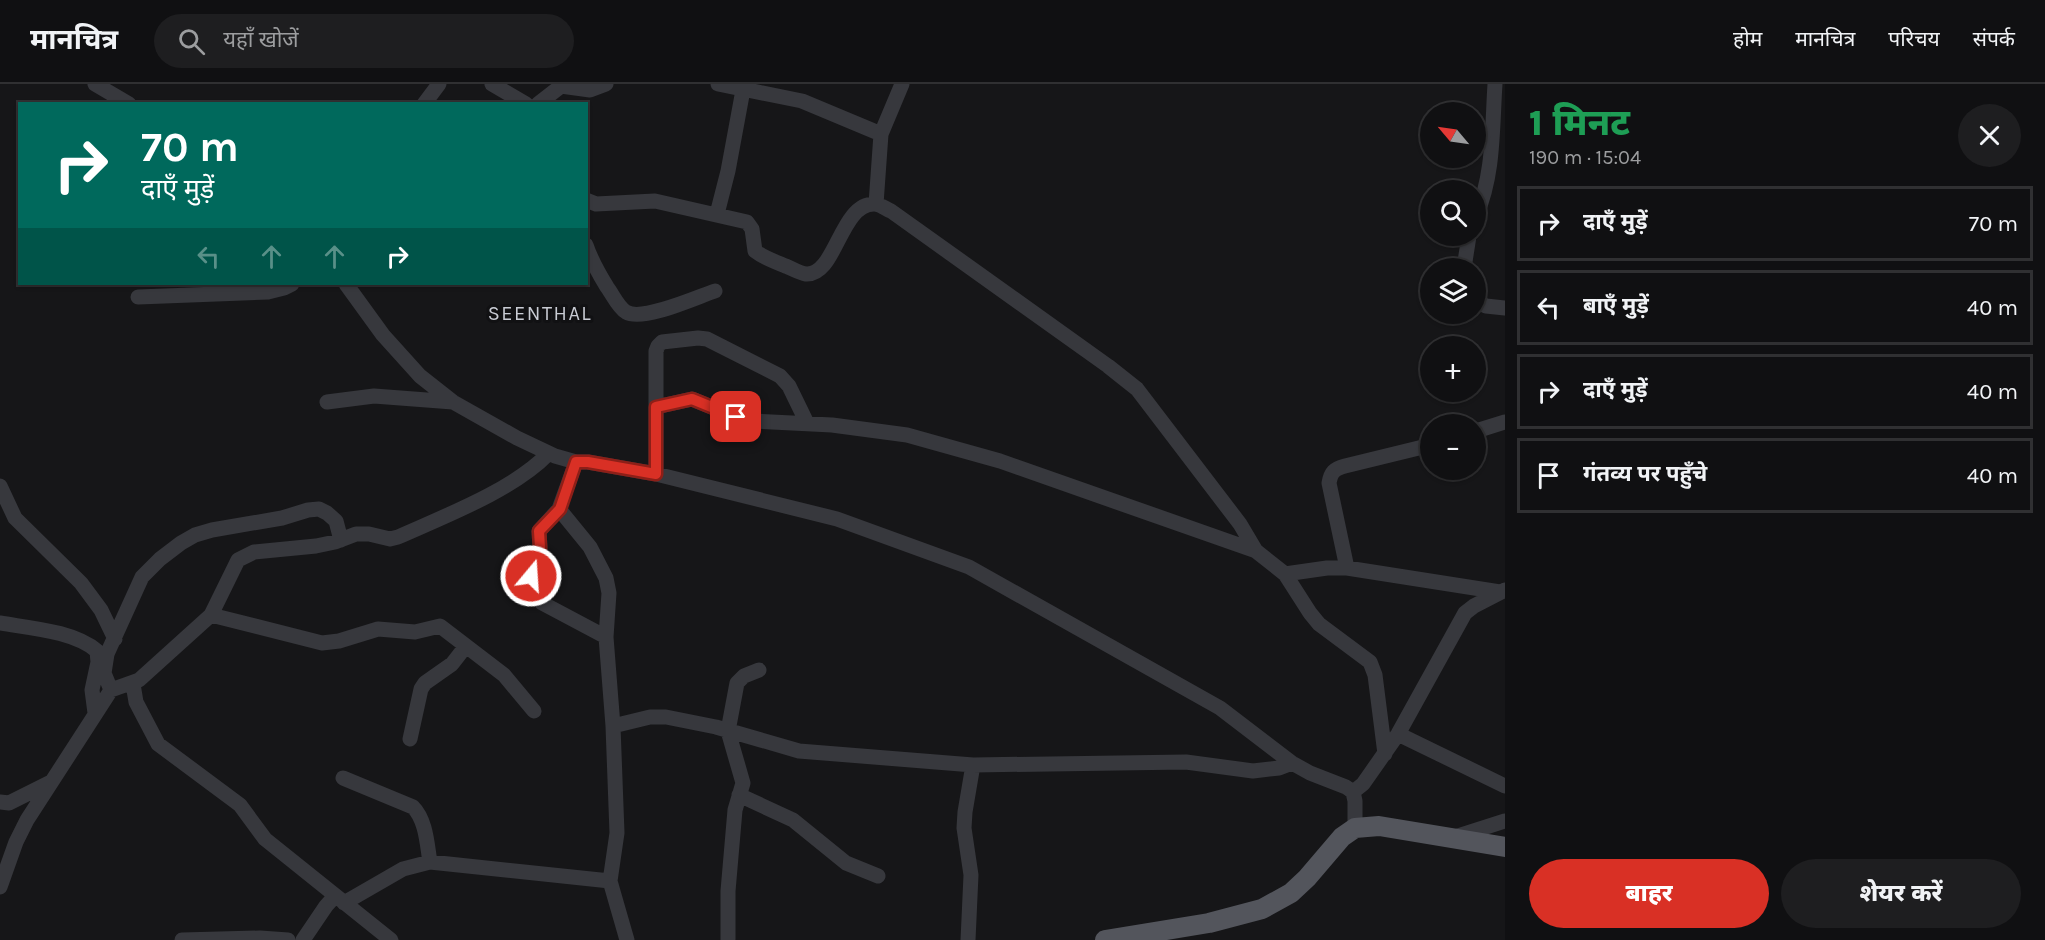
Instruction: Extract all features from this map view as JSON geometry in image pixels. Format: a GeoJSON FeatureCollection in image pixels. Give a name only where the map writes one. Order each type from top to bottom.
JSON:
{"type":"FeatureCollection","features":[{"type":"Feature","properties":{"kind":"main road"},"geometry":{"type":"LineString","coordinates":[[1105,940],[1178,934],[1262,909],[1291,893],[1307,878],[1324,856],[1354,828],[1379,826],[1505,847]]}},
{"type":"Feature","properties":{"kind":"street"},"geometry":{"type":"LineString","coordinates":[[95,84],[126,102]]}},
{"type":"Feature","properties":{"kind":"street"},"geometry":{"type":"LineString","coordinates":[[426,102],[439,84]]}},
{"type":"Feature","properties":{"kind":"street"},"geometry":{"type":"LineString","coordinates":[[492,84],[523,102]]}},
{"type":"Feature","properties":{"kind":"street"},"geometry":{"type":"LineString","coordinates":[[541,102],[562,85],[590,90],[606,84]]}},
{"type":"Feature","properties":{"kind":"street"},"geometry":{"type":"LineString","coordinates":[[718,84],[816,105],[881,134]]}},
{"type":"Feature","properties":{"kind":"street"},"geometry":{"type":"LineString","coordinates":[[876,204],[881,134],[902,84]]}},
{"type":"Feature","properties":{"kind":"street"},"geometry":{"type":"LineString","coordinates":[[1486,188],[1491,166],[1495,84]]}},
{"type":"Feature","properties":{"kind":"street"},"geometry":{"type":"LineString","coordinates":[[717,214],[728,171],[743,90]]}},
{"type":"Feature","properties":{"kind":"street"},"geometry":{"type":"LineString","coordinates":[[588,206],[655,201],[747,222],[752,230],[755,250],[767,258],[806,274],[816,272],[824,264],[856,211],[876,204],[901,218],[1137,389],[1240,524],[1256,551]]}},
{"type":"Feature","properties":{"kind":"street"},"geometry":{"type":"LineString","coordinates":[[588,250],[598,273],[621,308],[632,315],[664,309],[715,291]]}},
{"type":"Feature","properties":{"kind":"street"},"geometry":{"type":"LineString","coordinates":[[138,297],[268,292],[290,285]]}},
{"type":"Feature","properties":{"kind":"street"},"geometry":{"type":"LineString","coordinates":[[347,285],[383,335],[420,376],[453,402],[548,454],[576,462],[656,474],[837,519],[969,567],[1220,708],[1292,763],[1310,773],[1346,787],[1353,792],[1355,801],[1354,828]]}},
{"type":"Feature","properties":{"kind":"street"},"geometry":{"type":"LineString","coordinates":[[1486,306],[1505,308]]}},
{"type":"Feature","properties":{"kind":"street"},"geometry":{"type":"LineString","coordinates":[[656,474],[656,351],[658,346],[669,340],[698,338],[714,342],[780,375],[789,386],[807,423]]}},
{"type":"Feature","properties":{"kind":"street"},"geometry":{"type":"LineString","coordinates":[[327,402],[374,396],[453,402]]}},
{"type":"Feature","properties":{"kind":"street"},"geometry":{"type":"LineString","coordinates":[[656,407],[692,399],[754,422],[807,423],[907,435],[1000,461],[1256,551],[1285,574],[1319,624],[1370,662],[1375,675],[1385,754]]}},
{"type":"Feature","properties":{"kind":"street"},"geometry":{"type":"LineString","coordinates":[[1486,428],[1505,422]]}},
{"type":"Feature","properties":{"kind":"street"},"geometry":{"type":"LineString","coordinates":[[1347,568],[1329,483],[1331,474],[1339,467],[1420,448]]}},
{"type":"Feature","properties":{"kind":"street"},"geometry":{"type":"LineString","coordinates":[[0,887],[22,831],[51,781],[111,690],[121,685],[133,684],[211,615],[232,568],[238,560],[254,552],[316,546],[363,533],[390,538],[398,537],[449,516],[530,471],[548,454]]}},
{"type":"Feature","properties":{"kind":"street"},"geometry":{"type":"LineString","coordinates":[[576,462],[560,509],[539,531],[540,548],[529,584],[531,592],[542,603],[606,637]]}},
{"type":"Feature","properties":{"kind":"street"},"geometry":{"type":"LineString","coordinates":[[0,486],[15,518],[81,583],[98,605],[115,639]]}},
{"type":"Feature","properties":{"kind":"street"},"geometry":{"type":"LineString","coordinates":[[111,690],[104,673],[107,654],[142,577],[181,543],[195,535],[319,509],[336,521],[341,540]]}},
{"type":"Feature","properties":{"kind":"street"},"geometry":{"type":"LineString","coordinates":[[560,509],[590,547],[606,579],[609,609],[606,637],[613,726],[617,833],[610,881],[627,940]]}},
{"type":"Feature","properties":{"kind":"street"},"geometry":{"type":"LineString","coordinates":[[1285,574],[1327,568],[1347,568],[1503,591]]}},
{"type":"Feature","properties":{"kind":"street"},"geometry":{"type":"LineString","coordinates":[[1353,792],[1364,784],[1398,734],[1459,621],[1474,606],[1503,591]]}},
{"type":"Feature","properties":{"kind":"street"},"geometry":{"type":"LineString","coordinates":[[211,615],[322,643],[339,641],[378,628],[404,632],[440,626],[504,675],[534,711]]}},
{"type":"Feature","properties":{"kind":"street"},"geometry":{"type":"LineString","coordinates":[[0,623],[62,635],[84,643],[97,651],[98,662],[92,690],[95,712]]}},
{"type":"Feature","properties":{"kind":"street"},"geometry":{"type":"LineString","coordinates":[[410,738],[421,689],[425,683],[452,664],[466,646]]}},
{"type":"Feature","properties":{"kind":"street"},"geometry":{"type":"LineString","coordinates":[[730,940],[728,891],[735,810],[742,788],[742,778],[728,730],[737,683],[744,676],[759,670]]}},
{"type":"Feature","properties":{"kind":"street"},"geometry":{"type":"LineString","coordinates":[[133,684],[136,702],[158,744],[240,805],[265,839],[391,940]]}},
{"type":"Feature","properties":{"kind":"street"},"geometry":{"type":"LineString","coordinates":[[613,726],[658,716],[728,730],[799,751],[974,765],[1186,762],[1253,771],[1279,768],[1292,763]]}},
{"type":"Feature","properties":{"kind":"street"},"geometry":{"type":"LineString","coordinates":[[1398,734],[1505,786]]}},
{"type":"Feature","properties":{"kind":"street"},"geometry":{"type":"LineString","coordinates":[[968,940],[971,875],[964,828],[974,765]]}},
{"type":"Feature","properties":{"kind":"street"},"geometry":{"type":"LineString","coordinates":[[343,778],[413,807],[422,820],[430,862]]}},
{"type":"Feature","properties":{"kind":"street"},"geometry":{"type":"LineString","coordinates":[[3,806],[51,781]]}},
{"type":"Feature","properties":{"kind":"street"},"geometry":{"type":"LineString","coordinates":[[739,795],[793,820],[846,863],[878,876]]}},
{"type":"Feature","properties":{"kind":"street"},"geometry":{"type":"LineString","coordinates":[[1455,837],[1505,821]]}},
{"type":"Feature","properties":{"kind":"street"},"geometry":{"type":"LineString","coordinates":[[303,940],[326,906],[403,870],[430,862],[610,881]]}},
{"type":"Feature","properties":{"kind":"street"},"geometry":{"type":"LineString","coordinates":[[182,940],[260,938],[288,940]]}},
{"type":"Feature","properties":{"kind":"district","name":"SEENTHAL"},"geometry":{"type":"Point","coordinates":[540,313]}},
{"type":"Feature","properties":{"kind":"route"},"geometry":{"type":"LineString","coordinates":[[531,576],[540,548],[538,537],[540,527],[560,509],[576,462],[656,474],[656,407],[692,399],[736,417]]}}]}
